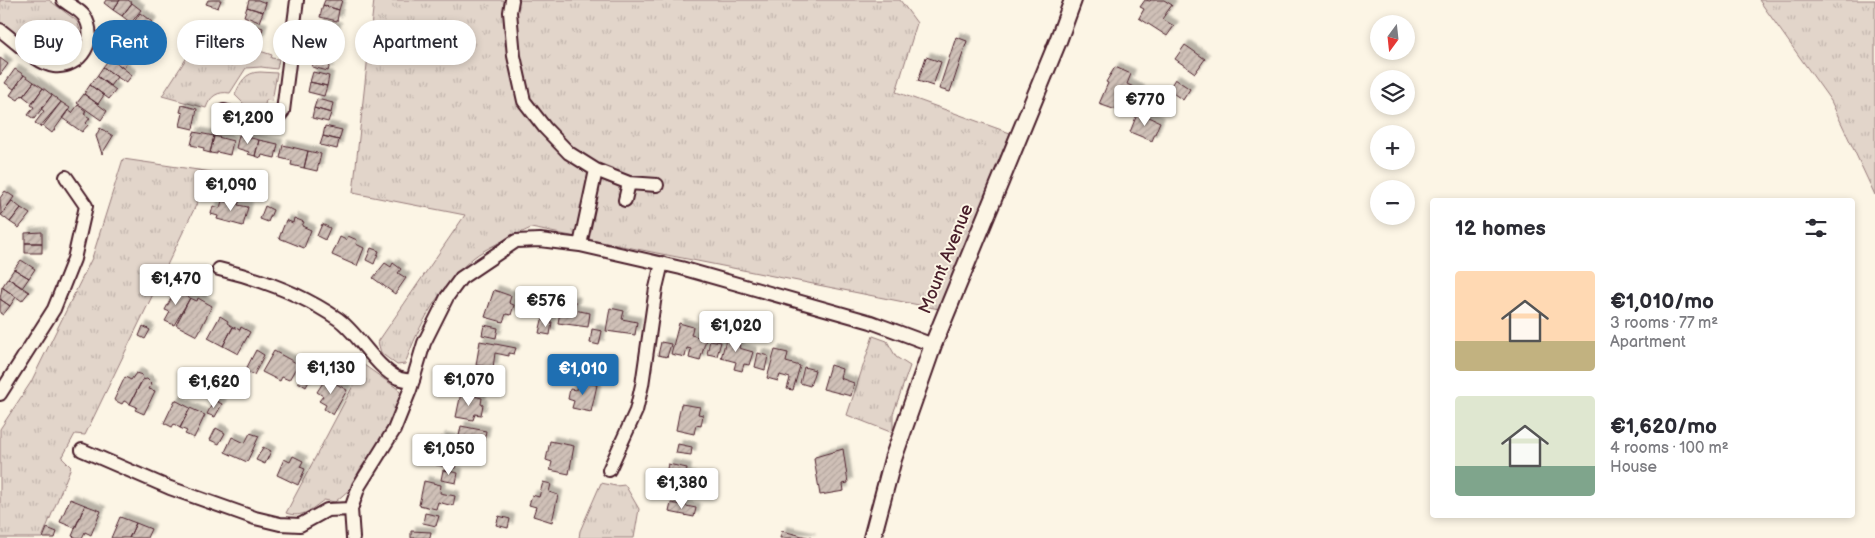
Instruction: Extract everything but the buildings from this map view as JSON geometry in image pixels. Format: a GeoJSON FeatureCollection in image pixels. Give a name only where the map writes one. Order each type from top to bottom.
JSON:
{"type":"FeatureCollection","features":[{"type":"Feature","properties":{"kind":"street"},"geometry":{"type":"LineString","coordinates":[[0,30],[37,58],[53,66],[69,65],[79,59],[90,44],[90,28],[84,15],[63,0]]}},
{"type":"Feature","properties":{"kind":"street"},"geometry":{"type":"LineString","coordinates":[[224,111],[262,121],[276,120],[283,111],[297,0]]}},
{"type":"Feature","properties":{"kind":"street"},"geometry":{"type":"LineString","coordinates":[[512,0],[510,12],[514,56],[524,101],[545,128],[569,153],[596,170],[629,182],[657,185]]}},
{"type":"Feature","properties":{"kind":"street","name":"Mount Avenue"},"geometry":{"type":"LineString","coordinates":[[872,538],[893,459],[933,345],[1058,41],[1073,0]]}},
{"type":"Feature","properties":{"kind":"street"},"geometry":{"type":"LineString","coordinates":[[580,245],[596,170]]}},
{"type":"Feature","properties":{"kind":"street"},"geometry":{"type":"LineString","coordinates":[[0,394],[54,309],[74,259],[86,206],[66,177]]}},
{"type":"Feature","properties":{"kind":"street"},"geometry":{"type":"LineString","coordinates":[[625,200],[629,182]]}},
{"type":"Feature","properties":{"kind":"street"},"geometry":{"type":"LineString","coordinates":[[353,538],[351,509],[359,486],[394,430],[413,381],[424,343],[446,297],[462,278],[516,241],[540,240],[580,245],[662,263],[871,322],[933,345]]}},
{"type":"Feature","properties":{"kind":"street"},"geometry":{"type":"LineString","coordinates":[[609,470],[636,411],[642,385],[656,288],[662,263]]}},
{"type":"Feature","properties":{"kind":"street"},"geometry":{"type":"LineString","coordinates":[[218,269],[252,277],[306,299],[340,320],[398,378],[413,381]]}},
{"type":"Feature","properties":{"kind":"street"},"geometry":{"type":"LineString","coordinates":[[82,450],[170,488],[255,518],[280,524],[300,525],[327,510],[351,509]]}},
{"type":"Feature","properties":{"kind":"green space"},"geometry":{"type":"Polygon","coordinates":[[[0,0],[49,0],[76,20],[15,20],[15,33],[0,23],[0,0]]]}},
{"type":"Feature","properties":{"kind":"green space"},"geometry":{"type":"Polygon","coordinates":[[[374,0],[900,0],[917,23],[896,92],[1010,133],[939,309],[531,228],[485,250],[461,269],[432,306],[417,334],[405,364],[397,365],[381,353],[378,342],[465,215],[353,193],[367,65],[476,65],[476,20],[372,20],[374,0]]]}},
{"type":"Feature","properties":{"kind":"green space"},"geometry":{"type":"Polygon","coordinates":[[[1759,0],[1875,0],[1875,195],[1831,101],[1759,0]]]}},
{"type":"Feature","properties":{"kind":"green space"},"geometry":{"type":"Polygon","coordinates":[[[263,52],[272,55],[273,65],[278,65],[277,69],[246,68],[230,93],[215,95],[206,108],[162,96],[182,65],[263,65],[263,52]]]}},
{"type":"Feature","properties":{"kind":"green space"},"geometry":{"type":"Polygon","coordinates":[[[260,72],[277,73],[272,101],[266,100],[264,109],[245,105],[235,95],[241,82],[247,76],[260,72]]]}},
{"type":"Feature","properties":{"kind":"green space"},"geometry":{"type":"Polygon","coordinates":[[[123,159],[212,172],[85,435],[75,434],[62,458],[71,467],[42,538],[0,538],[0,429],[31,382],[92,258],[123,159]]]}},
{"type":"Feature","properties":{"kind":"green space"},"geometry":{"type":"Polygon","coordinates":[[[873,336],[887,341],[896,357],[910,366],[893,414],[893,433],[847,415],[873,336]]]}},
{"type":"Feature","properties":{"kind":"green space"},"geometry":{"type":"Polygon","coordinates":[[[364,365],[398,389],[401,394],[385,433],[360,469],[350,489],[335,502],[324,500],[302,514],[292,515],[286,513],[364,365]]]}},
{"type":"Feature","properties":{"kind":"green space"},"geometry":{"type":"Polygon","coordinates":[[[601,483],[616,486],[625,485],[639,509],[634,538],[579,538],[580,531],[601,483]]]}}]}
